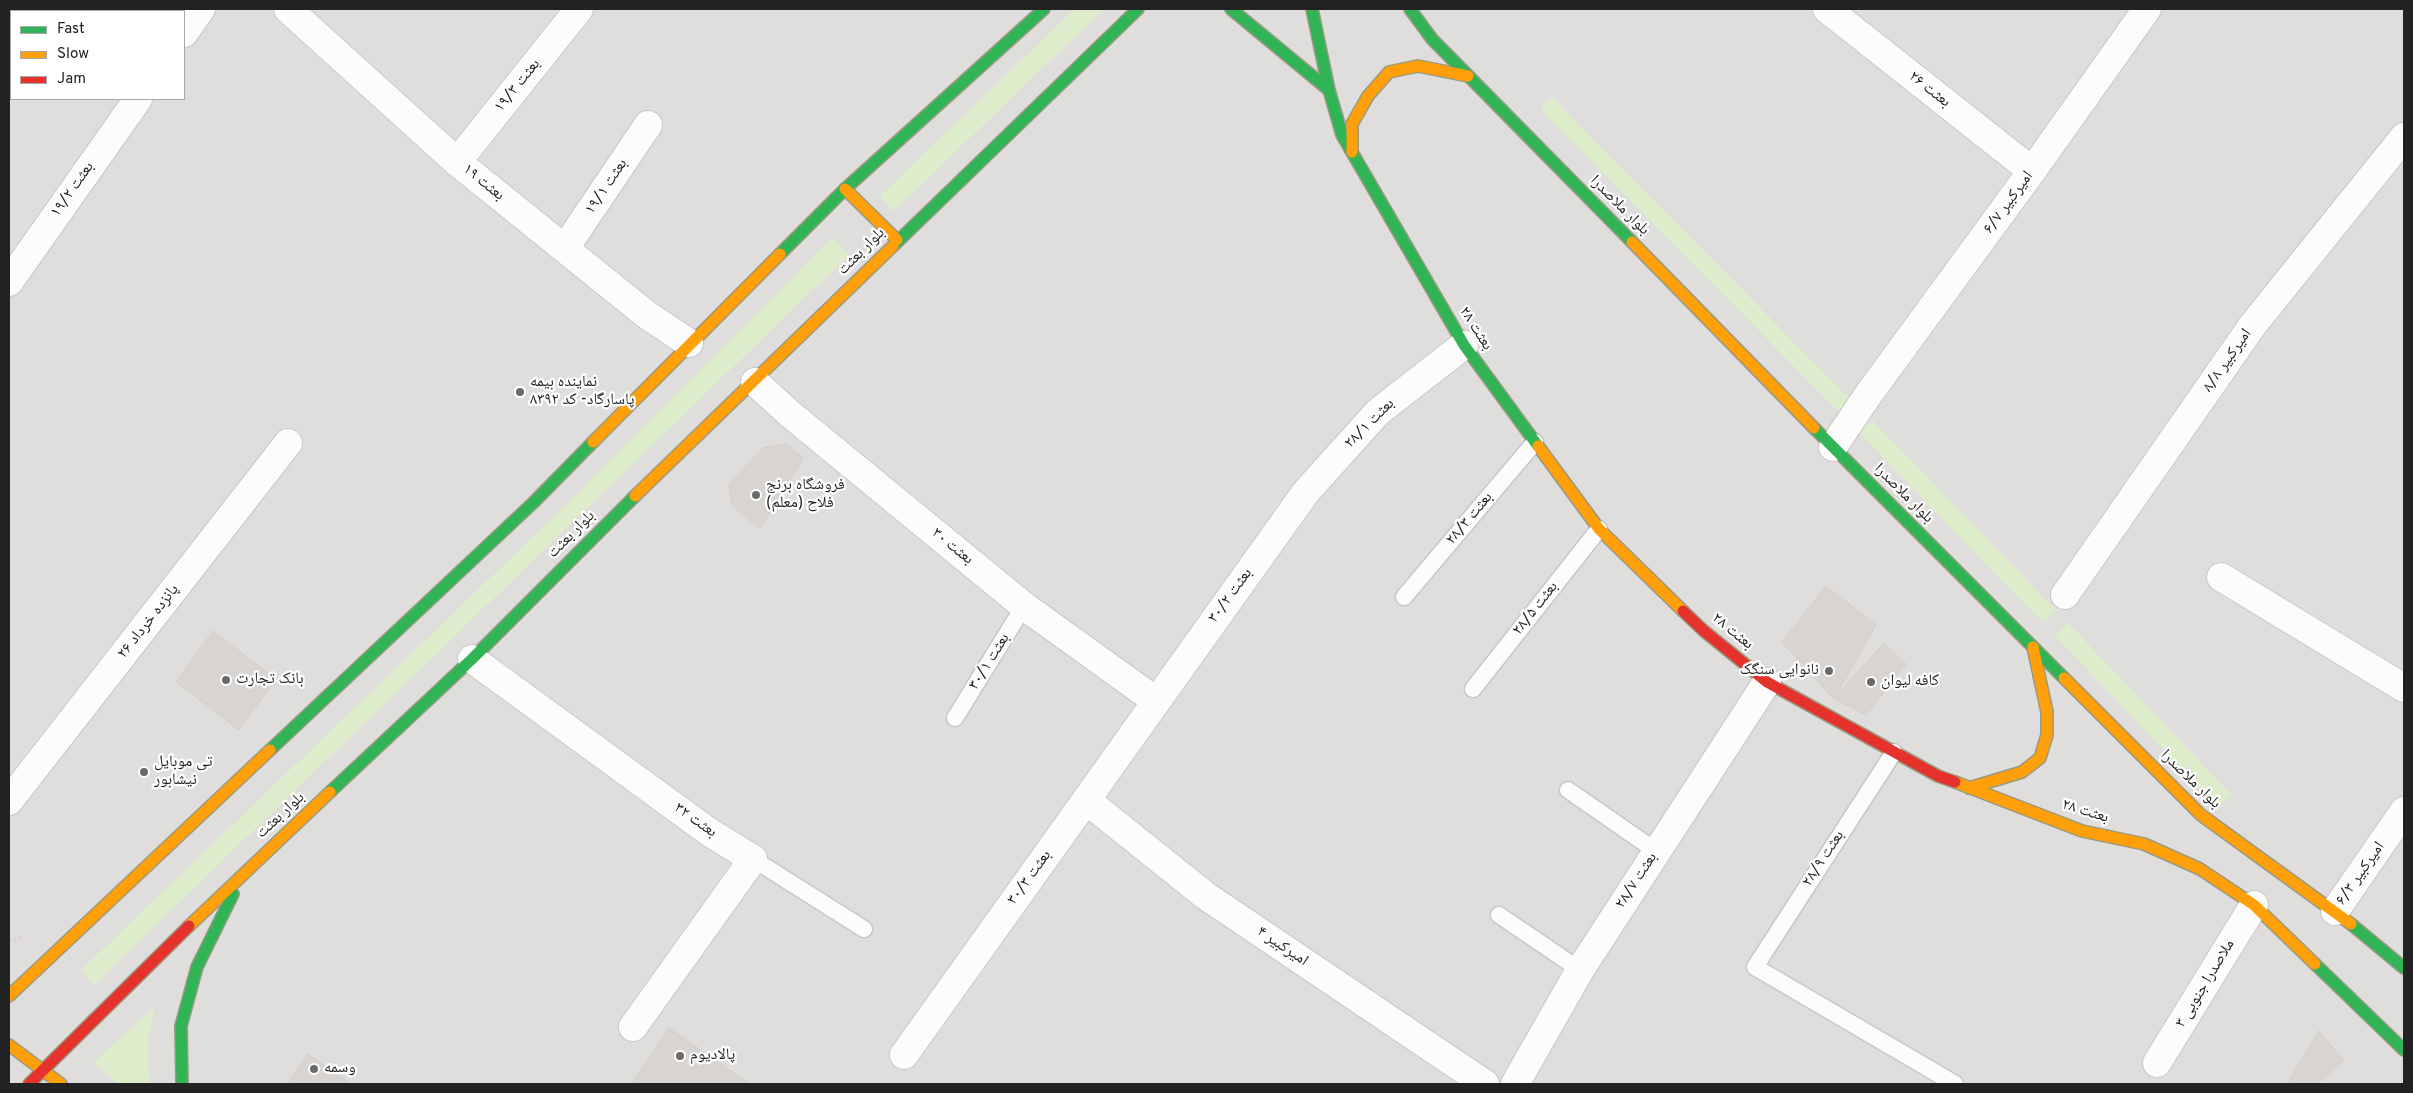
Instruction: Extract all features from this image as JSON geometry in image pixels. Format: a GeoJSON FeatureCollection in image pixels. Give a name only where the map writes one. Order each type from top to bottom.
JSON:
{"type":"FeatureCollection","features":[{"type":"Feature","properties":{"kind":"main road"},"geometry":{"type":"LineString","coordinates":[[9,996],[534,502],[845,189],[1044,9]]}},
{"type":"Feature","properties":{"kind":"main road","name":"بلوار بعثت"},"geometry":{"type":"LineString","coordinates":[[29,1084],[243,873],[472,659],[584,545],[755,382],[897,240],[1138,9]]}},
{"type":"Feature","properties":{"kind":"main road"},"geometry":{"type":"LineString","coordinates":[[1231,9],[1275,43],[1328,90]]}},
{"type":"Feature","properties":{"kind":"main road","name":"بعثت ۲۸"},"geometry":{"type":"LineString","coordinates":[[1312,9],[1328,90],[1342,135],[1464,345],[1599,529],[1704,631],[1767,682],[1938,776],[2082,831],[2144,844],[2200,869],[2254,905],[2404,1050]]}},
{"type":"Feature","properties":{"kind":"main road","name":"بلوار ملاصدرا"},"geometry":{"type":"LineString","coordinates":[[1410,9],[1432,39],[1468,76],[1833,447],[2200,815],[2335,911],[2404,968]]}},
{"type":"Feature","properties":{"kind":"main road"},"geometry":{"type":"LineString","coordinates":[[1352,152],[1352,124],[1368,96],[1389,72],[1418,66],[1468,76]]}},
{"type":"Feature","properties":{"kind":"main road"},"geometry":{"type":"LineString","coordinates":[[845,189],[897,240]]}},
{"type":"Feature","properties":{"kind":"main road"},"geometry":{"type":"LineString","coordinates":[[1969,788],[2022,772],[2040,758],[2047,735],[2047,712],[2033,647]]}},
{"type":"Feature","properties":{"kind":"main road"},"geometry":{"type":"LineString","coordinates":[[182,1084],[181,1026],[197,967],[243,873]]}},
{"type":"Feature","properties":{"kind":"main road"},"geometry":{"type":"LineString","coordinates":[[9,1045],[61,1084]]}},
{"type":"Feature","properties":{"kind":"street"},"geometry":{"type":"LineString","coordinates":[[185,33],[201,9]]}},
{"type":"Feature","properties":{"kind":"street","name":"بعثت ۱۹"},"geometry":{"type":"LineString","coordinates":[[288,9],[457,162],[647,315],[690,343]]}},
{"type":"Feature","properties":{"kind":"street","name":"بعثت ۱۹/۳"},"geometry":{"type":"LineString","coordinates":[[457,162],[579,9]]}},
{"type":"Feature","properties":{"kind":"street","name":"بعثت ۲۶"},"geometry":{"type":"LineString","coordinates":[[1827,9],[2032,171]]}},
{"type":"Feature","properties":{"kind":"street","name":"امیرکبیر ۶/۷"},"geometry":{"type":"LineString","coordinates":[[1833,447],[1868,395],[2032,171],[2146,9]]}},
{"type":"Feature","properties":{"kind":"street","name":"بعثت ۱۹/۲"},"geometry":{"type":"LineString","coordinates":[[9,282],[137,100]]}},
{"type":"Feature","properties":{"kind":"street","name":"بعثت ۱۹/۱"},"geometry":{"type":"LineString","coordinates":[[565,248],[648,125]]}},
{"type":"Feature","properties":{"kind":"street","name":"امیرکبیر ۸/۸"},"geometry":{"type":"LineString","coordinates":[[2065,595],[2252,326],[2404,137]]}},
{"type":"Feature","properties":{"kind":"street","name":"بعثت ۲۸/۱"},"geometry":{"type":"LineString","coordinates":[[1306,492],[1378,412],[1464,345]]}},
{"type":"Feature","properties":{"kind":"street","name":"بعثت ۳۰"},"geometry":{"type":"LineString","coordinates":[[755,382],[790,414],[1024,606],[1156,701]]}},
{"type":"Feature","properties":{"kind":"street","name":"پانزده خرداد ۲۶"},"geometry":{"type":"LineString","coordinates":[[9,801],[288,444]]}},
{"type":"Feature","properties":{"kind":"street","name":"بعثت ۳۰/۲"},"geometry":{"type":"LineString","coordinates":[[1156,701],[1306,492]]}},
{"type":"Feature","properties":{"kind":"street"},"geometry":{"type":"LineString","coordinates":[[2221,577],[2404,688]]}},
{"type":"Feature","properties":{"kind":"street","name":"بعثت ۳۲"},"geometry":{"type":"LineString","coordinates":[[472,659],[709,832],[753,859]]}},
{"type":"Feature","properties":{"kind":"street","name":"بعثت ۲۸/۷"},"geometry":{"type":"LineString","coordinates":[[1515,1084],[1580,970],[1767,682]]}},
{"type":"Feature","properties":{"kind":"street","name":"بعثت ۳۰/۳"},"geometry":{"type":"LineString","coordinates":[[904,1055],[1156,701]]}},
{"type":"Feature","properties":{"kind":"street","name":"امیرکبیر ۴"},"geometry":{"type":"LineString","coordinates":[[1086,800],[1206,896],[1485,1084]]}},
{"type":"Feature","properties":{"kind":"street","name":"امیرکبیر ۶/۳"},"geometry":{"type":"LineString","coordinates":[[2335,911],[2404,811]]}},
{"type":"Feature","properties":{"kind":"street"},"geometry":{"type":"LineString","coordinates":[[633,1027],[753,859]]}},
{"type":"Feature","properties":{"kind":"street","name":"ملاصدرا جنوبی ۳"},"geometry":{"type":"LineString","coordinates":[[2158,1063],[2254,905]]}},
{"type":"Feature","properties":{"kind":"lane","name":"بعثت ۲۸/۳"},"geometry":{"type":"LineString","coordinates":[[1404,597],[1535,442]]}},
{"type":"Feature","properties":{"kind":"lane","name":"بعثت ۲۸/۵"},"geometry":{"type":"LineString","coordinates":[[1473,689],[1599,529]]}},
{"type":"Feature","properties":{"kind":"lane","name":"بعثت ۳۰/۱"},"geometry":{"type":"LineString","coordinates":[[955,718],[1024,606]]}},
{"type":"Feature","properties":{"kind":"lane","name":"بعثت ۲۸/۹"},"geometry":{"type":"LineString","coordinates":[[1894,752],[1755,966],[1955,1084]]}},
{"type":"Feature","properties":{"kind":"lane"},"geometry":{"type":"LineString","coordinates":[[1568,790],[1656,852]]}},
{"type":"Feature","properties":{"kind":"lane"},"geometry":{"type":"LineString","coordinates":[[753,859],[864,929]]}},
{"type":"Feature","properties":{"kind":"lane"},"geometry":{"type":"LineString","coordinates":[[1499,915],[1580,970]]}},
{"type":"Feature","properties":{"kind":"shaded area"},"geometry":{"type":"Polygon","coordinates":[[[9,9],[2404,9],[2404,1084],[9,1084],[9,9]]]}},
{"type":"Feature","properties":{"kind":"green space"},"geometry":{"type":"Polygon","coordinates":[[[1074,9],[1104,9],[893,212],[880,196],[1074,9]]]}},
{"type":"Feature","properties":{"kind":"green space"},"geometry":{"type":"Polygon","coordinates":[[[1552,97],[1852,401],[1839,412],[1540,109],[1552,97]]]}},
{"type":"Feature","properties":{"kind":"green space"},"geometry":{"type":"Polygon","coordinates":[[[832,238],[849,255],[94,985],[81,970],[565,506],[832,238]]]}},
{"type":"Feature","properties":{"kind":"green space"},"geometry":{"type":"Polygon","coordinates":[[[1872,420],[2056,610],[2043,623],[1859,433],[1872,420]]]}},
{"type":"Feature","properties":{"kind":"green space"},"geometry":{"type":"Polygon","coordinates":[[[2068,623],[2232,795],[2218,807],[2055,636],[2068,623]]]}},
{"type":"Feature","properties":{"kind":"green space"},"geometry":{"type":"Polygon","coordinates":[[[154,1007],[147,1045],[150,1084],[119,1084],[93,1063],[154,1007]]]}},
{"type":"Feature","properties":{"kind":"building","name":"فروشگاه برنج فلاح (معلم)"},"geometry":{"type":"Polygon","coordinates":[[[786,444],[804,458],[760,529],[732,505],[729,484],[763,448],[786,444]]]}},
{"type":"Feature","properties":{"kind":"building","name":"نانوایی سنگک"},"geometry":{"type":"Polygon","coordinates":[[[1826,586],[1876,625],[1834,699],[1782,642],[1826,586]]]}},
{"type":"Feature","properties":{"kind":"building","name":"بانک تجارت"},"geometry":{"type":"Polygon","coordinates":[[[213,631],[276,679],[239,730],[176,682],[213,631]]]}},
{"type":"Feature","properties":{"kind":"building","name":"کافه لیوان"},"geometry":{"type":"Polygon","coordinates":[[[1884,643],[1906,664],[1866,715],[1834,699],[1884,643]]]}},
{"type":"Feature","properties":{"kind":"building","name":"پالادیوم"},"geometry":{"type":"Polygon","coordinates":[[[669,1028],[750,1084],[631,1084],[669,1028]]]}},
{"type":"Feature","properties":{"kind":"building"},"geometry":{"type":"Polygon","coordinates":[[[2319,1031],[2344,1061],[2317,1084],[2287,1084],[2319,1031]]]}},
{"type":"Feature","properties":{"kind":"building","name":"وسمه"},"geometry":{"type":"Polygon","coordinates":[[[308,1054],[351,1084],[287,1084],[308,1054]]]}},
{"type":"Feature","properties":{"kind":"traffic: fast"},"geometry":{"type":"LineString","coordinates":[[780,254],[845,189],[1044,9]]}},
{"type":"Feature","properties":{"kind":"traffic: fast"},"geometry":{"type":"LineString","coordinates":[[893,246],[1138,9]]}},
{"type":"Feature","properties":{"kind":"traffic: fast"},"geometry":{"type":"LineString","coordinates":[[1231,9],[1329,90]]}},
{"type":"Feature","properties":{"kind":"traffic: fast"},"geometry":{"type":"LineString","coordinates":[[1312,9],[1329,90],[1342,135],[1464,345],[1538,446]]}},
{"type":"Feature","properties":{"kind":"traffic: fast"},"geometry":{"type":"LineString","coordinates":[[1410,9],[1432,39],[1632,242]]}},
{"type":"Feature","properties":{"kind":"traffic: fast"},"geometry":{"type":"LineString","coordinates":[[1814,428],[2064,678]]}},
{"type":"Feature","properties":{"kind":"traffic: fast"},"geometry":{"type":"LineString","coordinates":[[270,750],[534,502],[593,442]]}},
{"type":"Feature","properties":{"kind":"traffic: fast"},"geometry":{"type":"LineString","coordinates":[[330,792],[472,659],[635,496]]}},
{"type":"Feature","properties":{"kind":"traffic: fast"},"geometry":{"type":"LineString","coordinates":[[182,1084],[181,1026],[197,967],[233,894]]}},
{"type":"Feature","properties":{"kind":"traffic: fast"},"geometry":{"type":"LineString","coordinates":[[2351,924],[2404,968]]}},
{"type":"Feature","properties":{"kind":"traffic: fast"},"geometry":{"type":"LineString","coordinates":[[2315,964],[2404,1050]]}},
{"type":"Feature","properties":{"kind":"traffic: slow"},"geometry":{"type":"LineString","coordinates":[[1352,152],[1352,124],[1368,96],[1389,72],[1418,66],[1468,76]]}},
{"type":"Feature","properties":{"kind":"traffic: slow"},"geometry":{"type":"LineString","coordinates":[[845,189],[897,240]]}},
{"type":"Feature","properties":{"kind":"traffic: slow"},"geometry":{"type":"LineString","coordinates":[[1632,242],[1814,428]]}},
{"type":"Feature","properties":{"kind":"traffic: slow"},"geometry":{"type":"LineString","coordinates":[[635,496],[893,246]]}},
{"type":"Feature","properties":{"kind":"traffic: slow"},"geometry":{"type":"LineString","coordinates":[[593,442],[780,254]]}},
{"type":"Feature","properties":{"kind":"traffic: slow"},"geometry":{"type":"LineString","coordinates":[[1538,446],[1599,529],[1683,611]]}},
{"type":"Feature","properties":{"kind":"traffic: slow"},"geometry":{"type":"LineString","coordinates":[[1969,788],[2022,772],[2040,758],[2047,735],[2047,712],[2033,647]]}},
{"type":"Feature","properties":{"kind":"traffic: slow"},"geometry":{"type":"LineString","coordinates":[[2064,678],[2201,815],[2351,924]]}},
{"type":"Feature","properties":{"kind":"traffic: slow"},"geometry":{"type":"LineString","coordinates":[[9,996],[270,750]]}},
{"type":"Feature","properties":{"kind":"traffic: slow"},"geometry":{"type":"LineString","coordinates":[[1955,782],[2082,831],[2144,844],[2200,869],[2254,905],[2315,964]]}},
{"type":"Feature","properties":{"kind":"traffic: slow"},"geometry":{"type":"LineString","coordinates":[[189,926],[330,792]]}},
{"type":"Feature","properties":{"kind":"traffic: slow"},"geometry":{"type":"LineString","coordinates":[[9,1045],[61,1084]]}},
{"type":"Feature","properties":{"kind":"traffic: jam"},"geometry":{"type":"LineString","coordinates":[[1683,611],[1704,631],[1767,682],[1938,776],[1955,782]]}},
{"type":"Feature","properties":{"kind":"traffic: jam"},"geometry":{"type":"LineString","coordinates":[[29,1084],[189,926]]}},
{"type":"Feature","properties":{"kind":"place","name":"نماینده بیمه پاسارگاد- کد ۸۳۹۲"},"geometry":{"type":"Point","coordinates":[520,392]}},
{"type":"Feature","properties":{"kind":"place","name":"فروشگاه برنج فلاح (معلم)"},"geometry":{"type":"Point","coordinates":[756,495]}},
{"type":"Feature","properties":{"kind":"place","name":"نانوایی سنگک"},"geometry":{"type":"Point","coordinates":[1829,671]}},
{"type":"Feature","properties":{"kind":"place","name":"بانک تجارت"},"geometry":{"type":"Point","coordinates":[226,680]}},
{"type":"Feature","properties":{"kind":"place","name":"کافه لیوان"},"geometry":{"type":"Point","coordinates":[1871,682]}},
{"type":"Feature","properties":{"kind":"place","name":"تی موبایل نیشابور"},"geometry":{"type":"Point","coordinates":[144,772]}},
{"type":"Feature","properties":{"kind":"place","name":"پالادیوم"},"geometry":{"type":"Point","coordinates":[680,1056]}},
{"type":"Feature","properties":{"kind":"place","name":"وسمه"},"geometry":{"type":"Point","coordinates":[314,1069]}}]}
